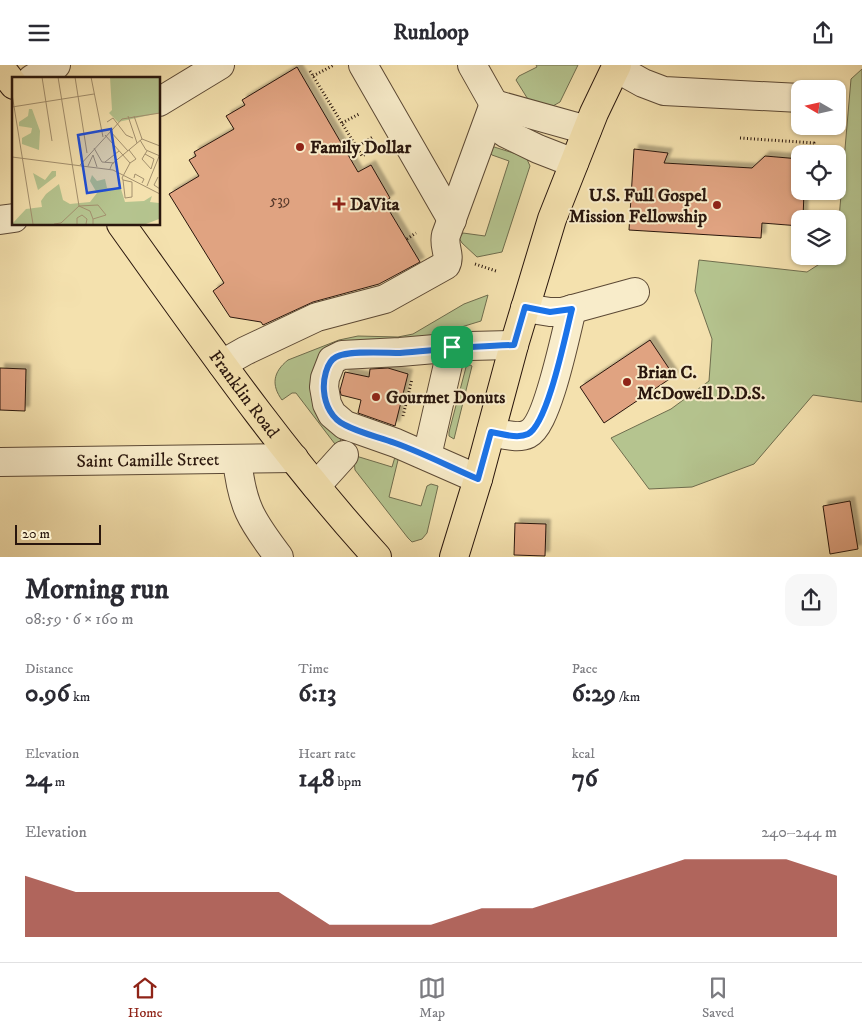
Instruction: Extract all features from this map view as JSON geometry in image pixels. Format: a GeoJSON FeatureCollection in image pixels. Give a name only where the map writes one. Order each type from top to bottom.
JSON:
{"type":"FeatureCollection","features":[{"type":"Feature","properties":{"kind":"main road"},"geometry":{"type":"LineString","coordinates":[[454,557],[552,219],[587,130],[617,66]]}},
{"type":"Feature","properties":{"kind":"main road"},"geometry":{"type":"LineString","coordinates":[[0,67],[12,82]]}},
{"type":"Feature","properties":{"kind":"main road","name":"Franklin Road"},"geometry":{"type":"LineString","coordinates":[[122,225],[294,458],[340,516],[377,557]]}},
{"type":"Feature","properties":{"kind":"street"},"geometry":{"type":"LineString","coordinates":[[35,77],[56,65]]}},
{"type":"Feature","properties":{"kind":"street"},"geometry":{"type":"LineString","coordinates":[[160,101],[220,65]]}},
{"type":"Feature","properties":{"kind":"street"},"geometry":{"type":"LineString","coordinates":[[363,65],[452,220]]}},
{"type":"Feature","properties":{"kind":"street"},"geometry":{"type":"LineString","coordinates":[[472,65],[494,104],[496,117],[505,133],[538,149],[574,163]]}},
{"type":"Feature","properties":{"kind":"street"},"geometry":{"type":"LineString","coordinates":[[617,66],[643,83],[664,91],[791,98]]}},
{"type":"Feature","properties":{"kind":"street"},"geometry":{"type":"LineString","coordinates":[[222,363],[317,317],[386,299],[446,265],[448,256],[445,239],[494,104]]}},
{"type":"Feature","properties":{"kind":"street"},"geometry":{"type":"LineString","coordinates":[[494,104],[587,130]]}},
{"type":"Feature","properties":{"kind":"street"},"geometry":{"type":"LineString","coordinates":[[525,307],[550,312],[572,309],[635,292]]}},
{"type":"Feature","properties":{"kind":"street"},"geometry":{"type":"LineString","coordinates":[[491,432],[522,436],[527,435],[536,428],[549,395],[572,309]]}},
{"type":"Feature","properties":{"kind":"street"},"geometry":{"type":"LineString","coordinates":[[478,479],[427,456],[398,433],[345,425],[332,414],[327,405],[324,387],[325,378],[329,365],[336,357],[347,354],[514,345]]}},
{"type":"Feature","properties":{"kind":"street"},"geometry":{"type":"LineString","coordinates":[[427,456],[452,347]]}},
{"type":"Feature","properties":{"kind":"street"},"geometry":{"type":"LineString","coordinates":[[316,486],[344,455]]}},
{"type":"Feature","properties":{"kind":"street","name":"Saint Camille Street"},"geometry":{"type":"LineString","coordinates":[[0,462],[294,458]]}},
{"type":"Feature","properties":{"kind":"street"},"geometry":{"type":"LineString","coordinates":[[237,459],[243,498],[249,512],[258,530],[279,557]]}},
{"type":"Feature","properties":{"kind":"path"},"geometry":{"type":"LineString","coordinates":[[313,77],[334,65]]}},
{"type":"Feature","properties":{"kind":"path"},"geometry":{"type":"LineString","coordinates":[[310,71],[362,156],[378,147],[383,156]]}},
{"type":"Feature","properties":{"kind":"path"},"geometry":{"type":"LineString","coordinates":[[740,138],[814,143],[814,145]]}},
{"type":"Feature","properties":{"kind":"path"},"geometry":{"type":"LineString","coordinates":[[398,433],[419,351]]}},
{"type":"Feature","properties":{"kind":"green space"},"geometry":{"type":"Polygon","coordinates":[[[536,65],[578,65],[560,102],[551,107],[529,101],[516,80],[519,76],[537,67],[536,65]]]}},
{"type":"Feature","properties":{"kind":"green space"},"geometry":{"type":"Polygon","coordinates":[[[862,69],[862,402],[813,395],[754,464],[692,487],[649,489],[611,438],[671,409],[709,381],[712,339],[695,291],[699,260],[807,272],[818,265],[846,265],[846,210],[840,210],[841,200],[846,200],[845,145],[851,79],[862,69]]]}},
{"type":"Feature","properties":{"kind":"green space"},"geometry":{"type":"Polygon","coordinates":[[[491,146],[526,157],[530,166],[502,252],[477,257],[459,238],[463,233],[485,236],[509,161],[492,155],[489,152],[491,146]]]}},
{"type":"Feature","properties":{"kind":"green space"},"geometry":{"type":"Polygon","coordinates":[[[488,295],[481,321],[422,339],[332,352],[344,429],[338,448],[296,393],[292,393],[282,400],[278,394],[275,379],[279,369],[288,360],[339,340],[358,336],[398,337],[413,334],[464,304],[488,295]]]}},
{"type":"Feature","properties":{"kind":"green space"},"geometry":{"type":"Polygon","coordinates":[[[472,366],[454,439],[449,436],[449,432],[466,367],[472,366]]]}},
{"type":"Feature","properties":{"kind":"green space"},"geometry":{"type":"Polygon","coordinates":[[[356,456],[392,467],[395,457],[397,458],[389,497],[421,506],[427,486],[431,484],[438,486],[427,533],[422,539],[412,542],[408,538],[355,470],[354,460],[356,456]]]}},
{"type":"Feature","properties":{"kind":"building"},"geometry":{"type":"Polygon","coordinates":[[[297,67],[358,172],[371,165],[390,198],[384,202],[420,262],[379,284],[313,302],[263,325],[261,322],[230,317],[213,291],[224,283],[169,194],[199,176],[189,160],[196,156],[194,152],[234,129],[226,116],[245,105],[242,100],[297,67]]]}},
{"type":"Feature","properties":{"kind":"building","name":"U.S. Full Gospel Mission Fellowship"},"geometry":{"type":"Polygon","coordinates":[[[634,149],[668,153],[664,163],[752,168],[765,156],[791,158],[791,200],[804,200],[803,210],[791,210],[791,225],[762,223],[761,238],[629,230],[634,149]]]}},
{"type":"Feature","properties":{"kind":"building","name":"Brian C. McDowell D.D.S."},"geometry":{"type":"Polygon","coordinates":[[[650,340],[674,376],[604,423],[580,387],[650,340]]]}},
{"type":"Feature","properties":{"kind":"building"},"geometry":{"type":"Polygon","coordinates":[[[0,368],[26,369],[25,411],[0,410],[0,368]]]}},
{"type":"Feature","properties":{"kind":"building","name":"Gourmet Donuts"},"geometry":{"type":"Polygon","coordinates":[[[388,368],[408,374],[395,426],[358,413],[361,400],[341,395],[340,390],[345,372],[369,377],[370,369],[388,368]]]}},
{"type":"Feature","properties":{"kind":"building"},"geometry":{"type":"Polygon","coordinates":[[[850,501],[858,549],[830,554],[823,506],[850,501]]]}},
{"type":"Feature","properties":{"kind":"building"},"geometry":{"type":"Polygon","coordinates":[[[515,523],[546,524],[545,556],[514,555],[515,523]]]}},
{"type":"Feature","properties":{"kind":"place","name":"Family Dollar"},"geometry":{"type":"Point","coordinates":[300,147]}},
{"type":"Feature","properties":{"kind":"place","name":"DaVita"},"geometry":{"type":"Point","coordinates":[339,204]}},
{"type":"Feature","properties":{"kind":"place","name":"U.S. Full Gospel Mission Fellowship"},"geometry":{"type":"Point","coordinates":[717,205]}},
{"type":"Feature","properties":{"kind":"place","name":"Brian C. McDowell D.D.S."},"geometry":{"type":"Point","coordinates":[627,382]}},
{"type":"Feature","properties":{"kind":"place","name":"Gourmet Donuts"},"geometry":{"type":"Point","coordinates":[376,397]}},
{"type":"Feature","properties":{"kind":"route"},"geometry":{"type":"LineString","coordinates":[[525,307],[550,312],[572,309],[544,412],[536,428],[527,435],[522,436],[491,432],[478,479],[396,443],[345,425],[337,420],[327,405],[324,397],[325,378],[329,365],[336,357],[347,354],[400,353],[452,347],[514,345],[525,307]]}}]}
